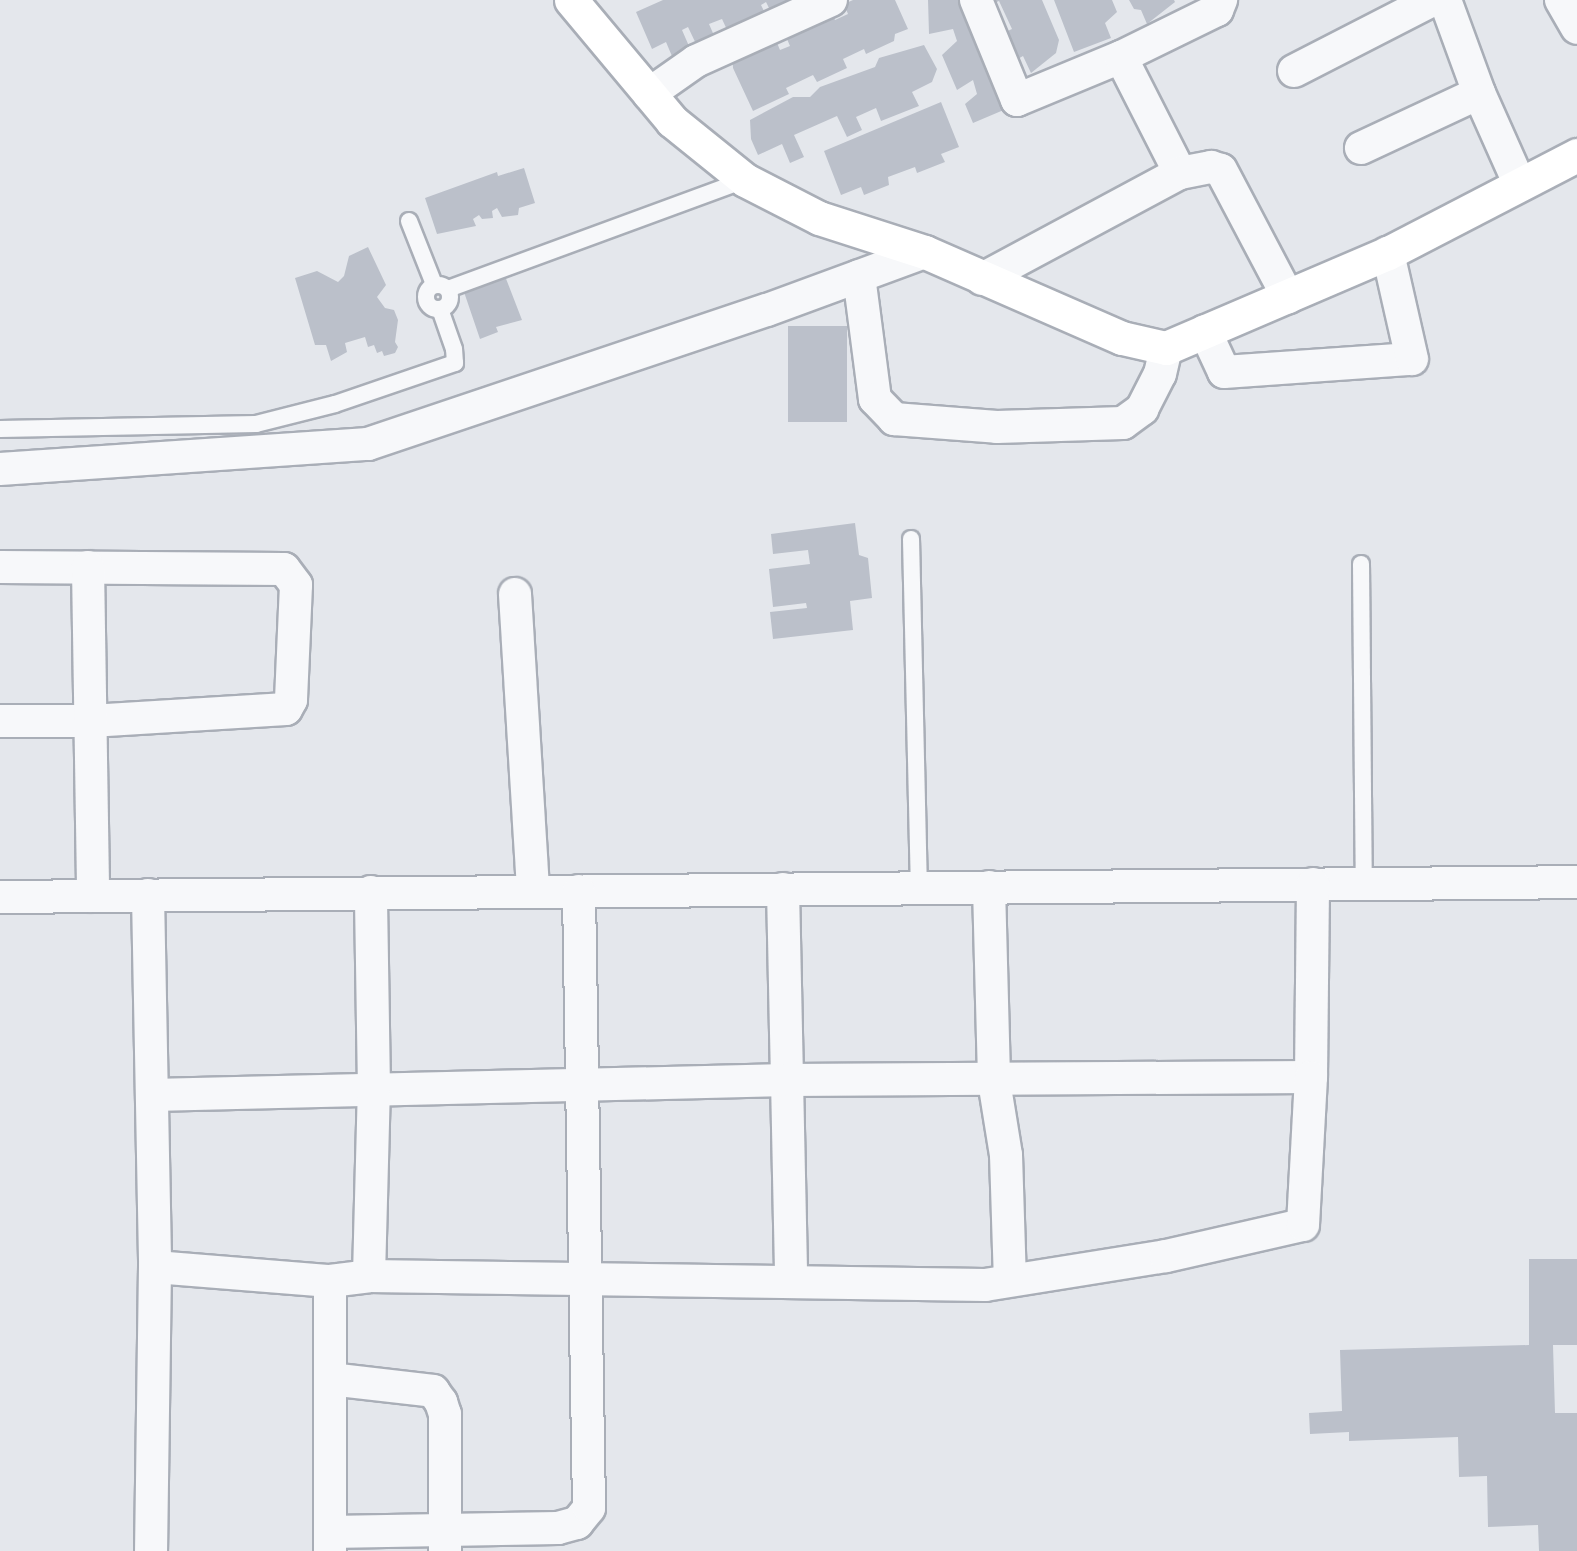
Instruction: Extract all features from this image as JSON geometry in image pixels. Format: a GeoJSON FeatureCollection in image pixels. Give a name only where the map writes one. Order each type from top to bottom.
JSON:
{"type":"FeatureCollection","features":[{"type":"Feature","properties":{"kind":"street"},"geometry":{"type":"LineString","coordinates":[[571,0],[672,121],[745,180],[819,218],[925,252],[982,279],[1122,338],[1166,348],[1388,254],[1577,155]]}},
{"type":"Feature","properties":{"kind":"street"},"geometry":{"type":"LineString","coordinates":[[649,94],[696,61],[831,0]]}},
{"type":"Feature","properties":{"kind":"street"},"geometry":{"type":"LineString","coordinates":[[976,0],[1017,100],[1121,57],[1217,10],[1221,0]]}},
{"type":"Feature","properties":{"kind":"street"},"geometry":{"type":"LineString","coordinates":[[1294,71],[1432,0]]}},
{"type":"Feature","properties":{"kind":"street"},"geometry":{"type":"LineString","coordinates":[[1445,0],[1479,93],[1520,185]]}},
{"type":"Feature","properties":{"kind":"street"},"geometry":{"type":"LineString","coordinates":[[1561,0],[1577,28]]}},
{"type":"Feature","properties":{"kind":"street"},"geometry":{"type":"LineString","coordinates":[[1121,57],[1180,173]]}},
{"type":"Feature","properties":{"kind":"street"},"geometry":{"type":"LineString","coordinates":[[1361,148],[1479,93]]}},
{"type":"Feature","properties":{"kind":"street"},"geometry":{"type":"LineString","coordinates":[[982,279],[1180,173],[1210,167],[1221,170],[1288,297]]}},
{"type":"Feature","properties":{"kind":"street"},"geometry":{"type":"LineString","coordinates":[[0,469],[368,444],[925,252]]}},
{"type":"Feature","properties":{"kind":"street"},"geometry":{"type":"LineString","coordinates":[[1205,331],[1224,372],[1413,359],[1388,254]]}},
{"type":"Feature","properties":{"kind":"street"},"geometry":{"type":"LineString","coordinates":[[859,276],[875,399],[894,419],[997,427],[1123,423],[1142,409],[1160,374],[1166,348]]}},
{"type":"Feature","properties":{"kind":"street"},"geometry":{"type":"LineString","coordinates":[[0,567],[284,569],[296,585],[291,700],[286,709],[90,720],[0,721]]}},
{"type":"Feature","properties":{"kind":"street"},"geometry":{"type":"LineString","coordinates":[[88,567],[93,896]]}},
{"type":"Feature","properties":{"kind":"street"},"geometry":{"type":"LineString","coordinates":[[515,594],[533,891]]}},
{"type":"Feature","properties":{"kind":"street"},"geometry":{"type":"LineString","coordinates":[[0,897],[1577,882]]}},
{"type":"Feature","properties":{"kind":"street"},"geometry":{"type":"LineString","coordinates":[[155,1267],[330,1281],[369,1276],[985,1285],[1166,1256],[1303,1225],[1311,1077],[1313,884]]}},
{"type":"Feature","properties":{"kind":"street"},"geometry":{"type":"LineString","coordinates":[[989,887],[994,1081],[1006,1155],[1010,1280]]}},
{"type":"Feature","properties":{"kind":"street"},"geometry":{"type":"LineString","coordinates":[[783,889],[791,1281]]}},
{"type":"Feature","properties":{"kind":"street"},"geometry":{"type":"LineString","coordinates":[[330,1281],[330,1541],[445,1539],[558,1528],[577,1523],[590,1508],[583,1278],[583,1084],[579,891]]}},
{"type":"Feature","properties":{"kind":"street"},"geometry":{"type":"LineString","coordinates":[[369,1276],[374,1090],[371,892]]}},
{"type":"Feature","properties":{"kind":"street"},"geometry":{"type":"LineString","coordinates":[[148,895],[155,1267],[151,1551]]}},
{"type":"Feature","properties":{"kind":"street"},"geometry":{"type":"LineString","coordinates":[[152,1095],[787,1080],[994,1081],[1311,1077]]}},
{"type":"Feature","properties":{"kind":"street"},"geometry":{"type":"LineString","coordinates":[[330,1379],[433,1391],[445,1414],[445,1539]]}},
{"type":"Feature","properties":{"kind":"lane"},"geometry":{"type":"LineString","coordinates":[[441,287],[745,180]]}},
{"type":"Feature","properties":{"kind":"lane"},"geometry":{"type":"LineString","coordinates":[[0,429],[256,424],[335,404],[454,363],[454,349],[440,309],[449,301],[409,221]]}},
{"type":"Feature","properties":{"kind":"lane"},"geometry":{"type":"LineString","coordinates":[[911,539],[919,887]]}},
{"type":"Feature","properties":{"kind":"lane"},"geometry":{"type":"LineString","coordinates":[[1361,564],[1364,883]]}},
{"type":"Feature","properties":{"kind":"building"},"geometry":{"type":"Polygon","coordinates":[[[663,0],[803,0],[772,14],[766,2],[761,5],[767,17],[729,34],[722,19],[709,24],[716,40],[698,48],[688,27],[682,30],[692,53],[674,61],[666,42],[652,49],[636,12],[663,0]]]}},
{"type":"Feature","properties":{"kind":"building"},"geometry":{"type":"Polygon","coordinates":[[[853,0],[895,0],[908,29],[895,34],[894,41],[866,54],[864,49],[843,59],[847,68],[817,82],[813,75],[786,88],[789,94],[753,111],[733,68],[732,49],[772,31],[780,50],[790,46],[784,32],[831,11],[835,20],[848,14],[844,4],[853,0]]]}},
{"type":"Feature","properties":{"kind":"building"},"geometry":{"type":"Polygon","coordinates":[[[928,0],[967,0],[1006,109],[973,123],[965,104],[977,94],[973,80],[957,90],[942,55],[957,41],[953,29],[929,34],[928,0]]]}},
{"type":"Feature","properties":{"kind":"building"},"geometry":{"type":"Polygon","coordinates":[[[990,0],[1042,0],[1059,40],[1056,53],[1031,73],[1023,56],[1014,61],[1001,34],[1012,29],[999,1],[992,4],[990,0]]]}},
{"type":"Feature","properties":{"kind":"building"},"geometry":{"type":"Polygon","coordinates":[[[1054,0],[1112,0],[1117,12],[1105,23],[1111,38],[1074,52],[1054,0]]]}},
{"type":"Feature","properties":{"kind":"building"},"geometry":{"type":"Polygon","coordinates":[[[1129,0],[1174,0],[1175,2],[1147,24],[1141,10],[1134,9],[1129,0]]]}},
{"type":"Feature","properties":{"kind":"building"},"geometry":{"type":"Polygon","coordinates":[[[924,45],[937,69],[932,82],[912,92],[919,106],[881,121],[876,108],[856,117],[862,130],[847,137],[837,116],[794,135],[804,157],[790,163],[782,144],[758,155],[751,139],[750,120],[793,97],[810,97],[820,87],[875,67],[879,58],[924,45]]]}},
{"type":"Feature","properties":{"kind":"building"},"geometry":{"type":"Polygon","coordinates":[[[941,102],[959,147],[941,154],[945,162],[917,173],[915,167],[888,177],[889,185],[864,195],[861,187],[841,195],[824,151],[941,102]]]}},
{"type":"Feature","properties":{"kind":"building"},"geometry":{"type":"Polygon","coordinates":[[[524,168],[535,203],[519,208],[518,215],[502,217],[497,208],[492,211],[493,218],[482,219],[479,215],[473,219],[476,226],[437,234],[425,198],[497,172],[498,176],[524,168]]]}},
{"type":"Feature","properties":{"kind":"building"},"geometry":{"type":"Polygon","coordinates":[[[368,247],[386,285],[377,297],[385,308],[394,310],[398,320],[395,342],[398,347],[395,353],[384,356],[382,351],[377,353],[374,345],[368,347],[365,337],[345,343],[347,352],[331,361],[326,345],[315,345],[295,278],[317,271],[338,282],[344,276],[349,256],[368,247]]]}},
{"type":"Feature","properties":{"kind":"building"},"geometry":{"type":"Polygon","coordinates":[[[505,276],[522,320],[496,327],[498,332],[480,339],[464,292],[505,276]]]}},
{"type":"Feature","properties":{"kind":"building"},"geometry":{"type":"Polygon","coordinates":[[[788,326],[847,326],[847,422],[788,422],[788,326]]]}},
{"type":"Feature","properties":{"kind":"building"},"geometry":{"type":"Polygon","coordinates":[[[855,523],[859,555],[868,558],[872,598],[850,601],[853,630],[773,639],[770,612],[807,608],[806,603],[773,607],[769,569],[810,564],[808,550],[773,554],[771,534],[855,523]]]}},
{"type":"Feature","properties":{"kind":"building"},"geometry":{"type":"Polygon","coordinates":[[[1529,1259],[1577,1259],[1577,1345],[1553,1345],[1555,1413],[1577,1413],[1577,1551],[1539,1551],[1538,1525],[1488,1527],[1487,1476],[1459,1477],[1458,1437],[1349,1441],[1349,1432],[1310,1434],[1309,1413],[1342,1411],[1340,1350],[1529,1345],[1529,1259]]]}}]}
